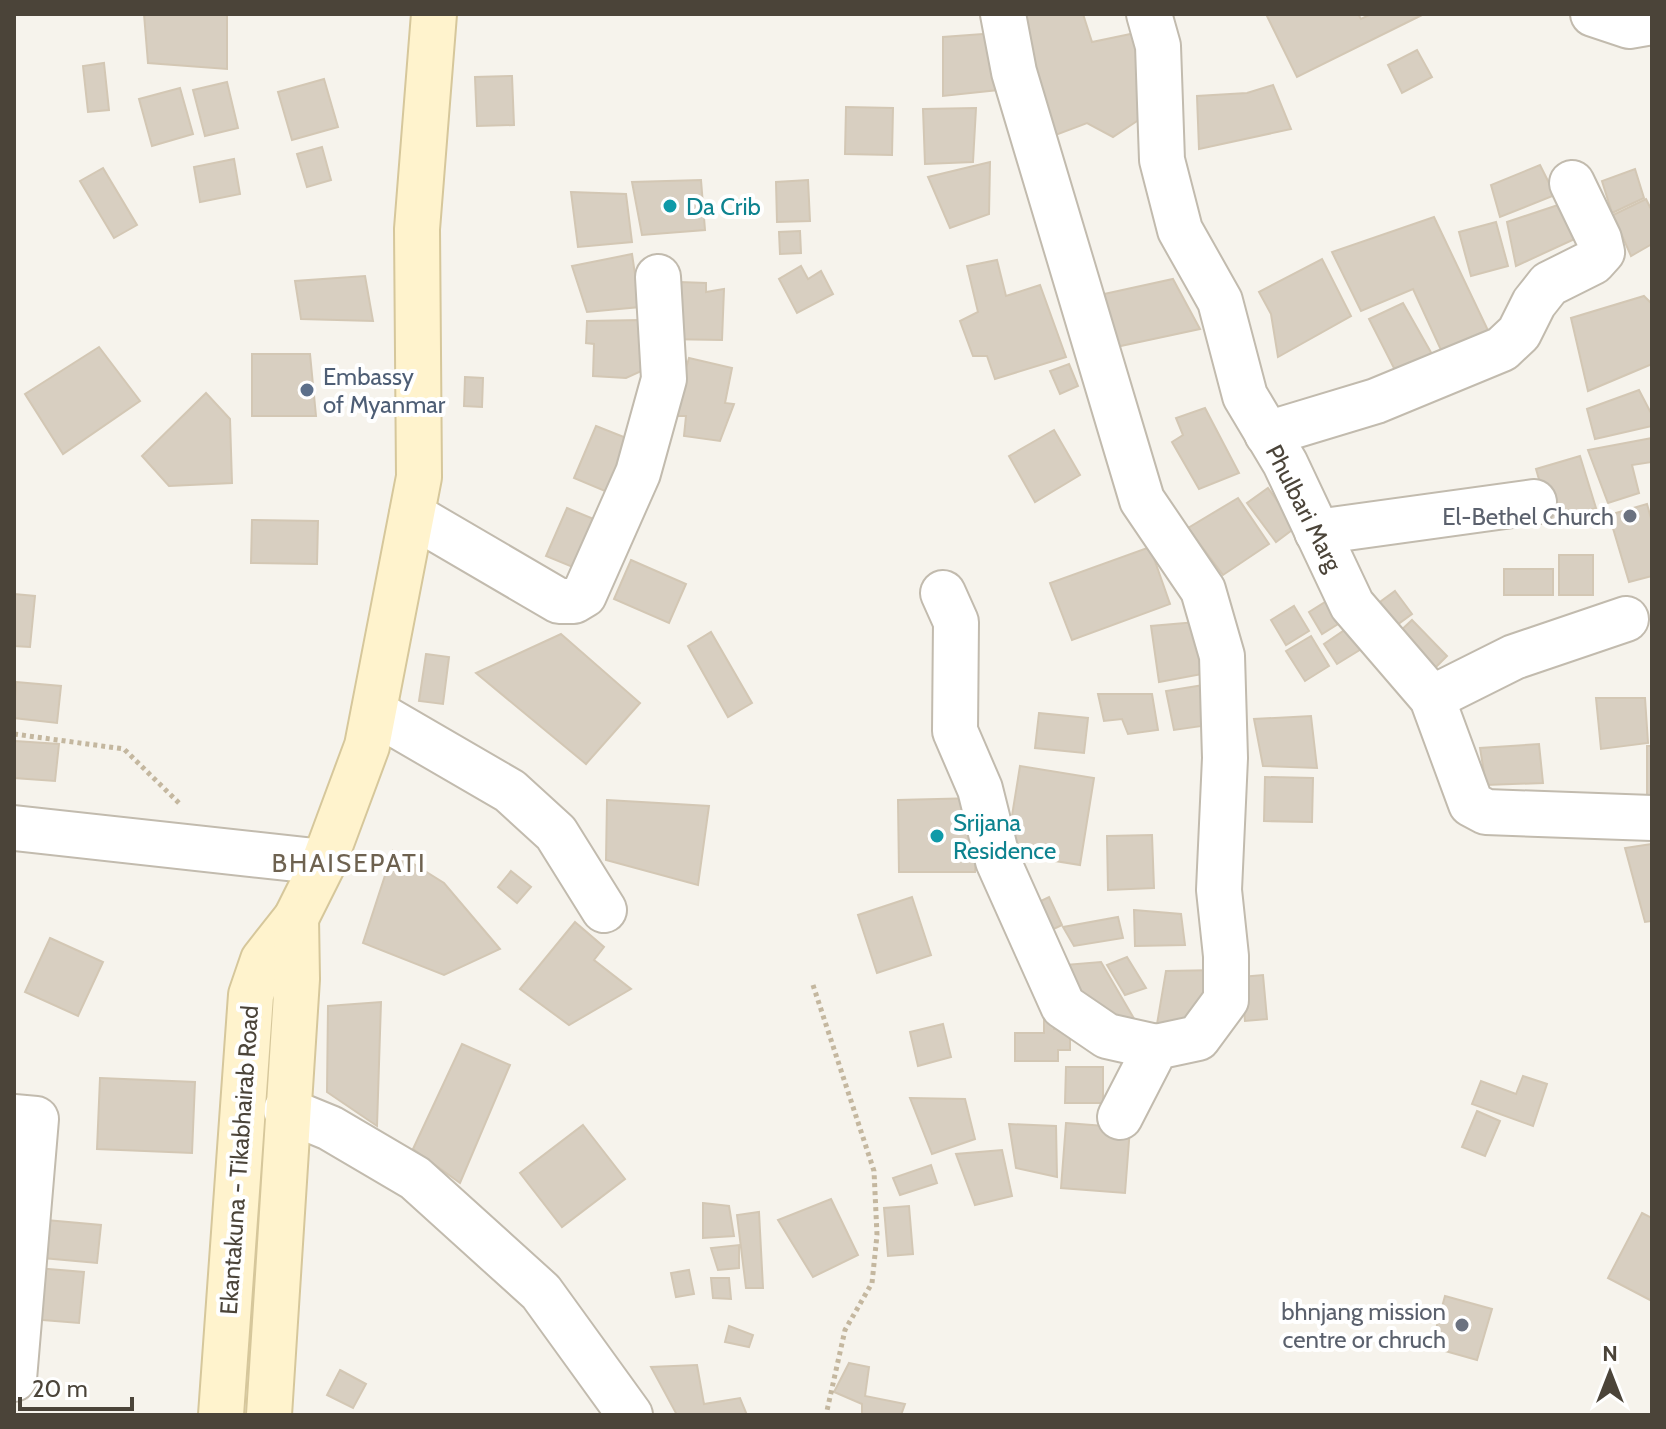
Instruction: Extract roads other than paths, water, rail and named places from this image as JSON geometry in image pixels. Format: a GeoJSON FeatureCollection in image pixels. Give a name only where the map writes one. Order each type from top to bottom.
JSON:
{"type":"FeatureCollection","features":[{"type":"Feature","properties":{"kind":"main road","name":"Ekantakuna - Tikabhairab Road"},"geometry":{"type":"LineString","coordinates":[[222,1404],[251,995],[263,960],[296,918],[324,862],[367,746],[419,477],[417,229],[434,14]]}},
{"type":"Feature","properties":{"kind":"main road","name":"Ekantakuna - Tikabhairab Road"},"geometry":{"type":"LineString","coordinates":[[270,1405],[297,968],[296,918]]}},
{"type":"Feature","properties":{"kind":"main road"},"geometry":{"type":"LineString","coordinates":[[222,1404],[270,1405]]}},
{"type":"Feature","properties":{"kind":"street"},"geometry":{"type":"LineString","coordinates":[[943,593],[956,622],[955,731],[980,789],[998,861],[1063,1006],[1107,1036],[1156,1047],[1198,1038],[1226,1000],[1226,956],[1219,890],[1225,758],[1222,656],[1203,590],[1142,500],[1014,72],[1003,14]]}},
{"type":"Feature","properties":{"kind":"street","name":"Phulbari Marg"},"geometry":{"type":"LineString","coordinates":[[1149,14],[1158,46],[1162,160],[1180,230],[1220,301],[1245,396],[1352,605],[1432,698],[1471,804],[1486,812],[1652,818]]}},
{"type":"Feature","properties":{"kind":"street"},"geometry":{"type":"LineString","coordinates":[[1593,14],[1629,26],[1652,22]]}},
{"type":"Feature","properties":{"kind":"street"},"geometry":{"type":"LineString","coordinates":[[1267,434],[1376,401],[1502,349],[1519,333],[1534,303],[1549,284],[1593,262],[1602,252],[1599,239],[1572,183]]}},
{"type":"Feature","properties":{"kind":"street"},"geometry":{"type":"LineString","coordinates":[[412,515],[559,601],[574,601],[584,595],[638,473],[664,379],[658,277]]}},
{"type":"Feature","properties":{"kind":"street"},"geometry":{"type":"LineString","coordinates":[[1317,532],[1534,502]]}},
{"type":"Feature","properties":{"kind":"street"},"geometry":{"type":"LineString","coordinates":[[1432,698],[1514,657],[1626,619]]}},
{"type":"Feature","properties":{"kind":"street"},"geometry":{"type":"LineString","coordinates":[[374,712],[510,791],[556,833],[604,910]]}},
{"type":"Feature","properties":{"kind":"street"},"geometry":{"type":"LineString","coordinates":[[14,828],[324,862]]}},
{"type":"Feature","properties":{"kind":"street"},"geometry":{"type":"LineString","coordinates":[[1120,1117],[1156,1047]]}},
{"type":"Feature","properties":{"kind":"street"},"geometry":{"type":"LineString","coordinates":[[286,1110],[330,1128],[415,1178],[541,1292],[630,1415]]}},
{"type":"Feature","properties":{"kind":"street"},"geometry":{"type":"LineString","coordinates":[[14,1117],[36,1119],[14,1379]]}},
{"type":"Feature","properties":{"kind":"place","name":"Da Crib"},"geometry":{"type":"Point","coordinates":[670,206]}},
{"type":"Feature","properties":{"kind":"place","name":"Embassy of Myanmar"},"geometry":{"type":"Point","coordinates":[307,390]}},
{"type":"Feature","properties":{"kind":"place","name":"El-Bethel Church"},"geometry":{"type":"Point","coordinates":[1630,516]}},
{"type":"Feature","properties":{"kind":"place","name":"Srijana Residence"},"geometry":{"type":"Point","coordinates":[937,836]}},
{"type":"Feature","properties":{"kind":"place","name":"bhnjang mission centre or chruch"},"geometry":{"type":"Point","coordinates":[1462,1325]}},
{"type":"Feature","properties":{"kind":"district","name":"BHAISEPATI"},"geometry":{"type":"Point","coordinates":[349,863]}}]}
